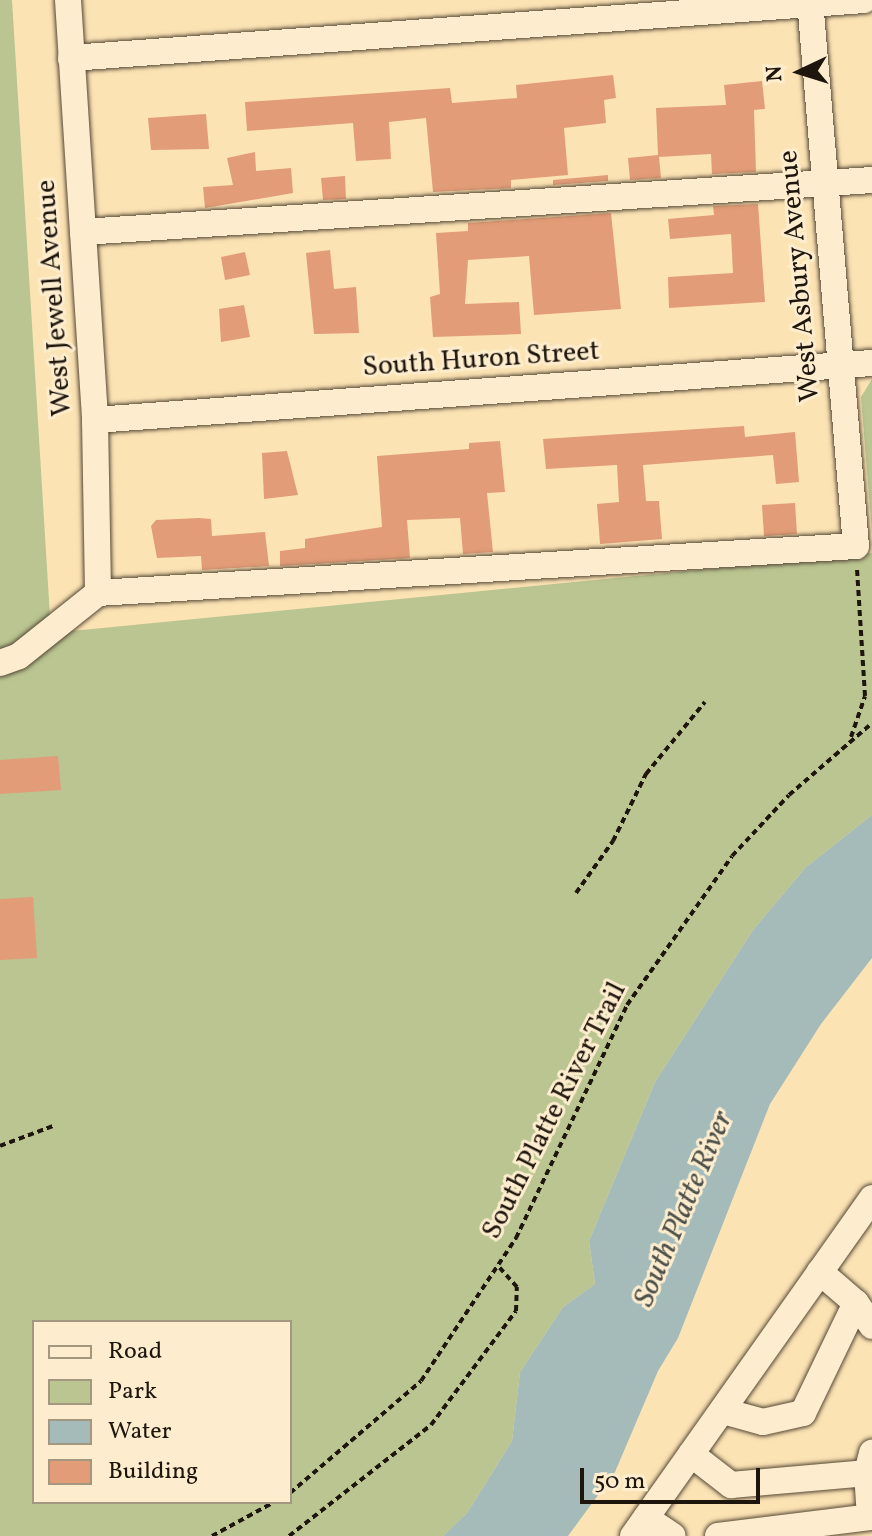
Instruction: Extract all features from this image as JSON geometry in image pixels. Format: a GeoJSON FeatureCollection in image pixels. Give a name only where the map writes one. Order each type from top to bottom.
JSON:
{"type":"FeatureCollection","features":[{"type":"Feature","properties":{"kind":"street","name":"West Jewell Avenue"},"geometry":{"type":"LineString","coordinates":[[68,0],[95,420],[98,593]]}},
{"type":"Feature","properties":{"kind":"street"},"geometry":{"type":"LineString","coordinates":[[71,58],[864,0]]}},
{"type":"Feature","properties":{"kind":"street","name":"West Asbury Avenue"},"geometry":{"type":"LineString","coordinates":[[810,2],[839,366],[861,487],[856,546]]}},
{"type":"Feature","properties":{"kind":"street"},"geometry":{"type":"LineString","coordinates":[[83,232],[872,180]]}},
{"type":"Feature","properties":{"kind":"street","name":"South Huron Street"},"geometry":{"type":"LineString","coordinates":[[95,420],[872,363]]}},
{"type":"Feature","properties":{"kind":"street"},"geometry":{"type":"LineString","coordinates":[[0,663],[19,656],[98,593],[856,546]]}},
{"type":"Feature","properties":{"kind":"street"},"geometry":{"type":"LineString","coordinates":[[673,1536],[640,1527],[872,1198]]}},
{"type":"Feature","properties":{"kind":"street"},"geometry":{"type":"LineString","coordinates":[[820,1272],[856,1303],[872,1326]]}},
{"type":"Feature","properties":{"kind":"street"},"geometry":{"type":"LineString","coordinates":[[723,1411],[763,1422],[803,1413],[856,1303]]}},
{"type":"Feature","properties":{"kind":"street"},"geometry":{"type":"LineString","coordinates":[[691,1454],[731,1485],[869,1463],[870,1517],[718,1536]]}},
{"type":"Feature","properties":{"kind":"path"},"geometry":{"type":"LineString","coordinates":[[850,740],[865,696],[856,546]]}},
{"type":"Feature","properties":{"kind":"path"},"geometry":{"type":"LineString","coordinates":[[576,893],[613,841],[638,785],[705,702]]}},
{"type":"Feature","properties":{"kind":"path","name":"South Platte River Trail"},"geometry":{"type":"LineString","coordinates":[[292,1491],[421,1381],[516,1238],[627,1005],[732,856],[850,740],[872,723]]}},
{"type":"Feature","properties":{"kind":"path"},"geometry":{"type":"LineString","coordinates":[[0,1146],[53,1126]]}},
{"type":"Feature","properties":{"kind":"path"},"geometry":{"type":"LineString","coordinates":[[289,1536],[431,1425],[516,1311],[517,1287],[497,1265]]}},
{"type":"Feature","properties":{"kind":"path"},"geometry":{"type":"LineString","coordinates":[[212,1536],[270,1504]]}},
{"type":"Feature","properties":{"kind":"green space"},"geometry":{"type":"Polygon","coordinates":[[[0,0],[12,0],[51,633],[872,553],[872,815],[806,867],[753,930],[655,1082],[589,1241],[595,1284],[563,1307],[520,1372],[512,1441],[467,1513],[443,1536],[0,1536],[0,0]]]}},
{"type":"Feature","properties":{"kind":"green space"},"geometry":{"type":"Polygon","coordinates":[[[872,379],[872,533],[861,397],[872,379]]]}},
{"type":"Feature","properties":{"kind":"water","name":"South Platte River"},"geometry":{"type":"Polygon","coordinates":[[[872,815],[872,958],[821,1024],[770,1104],[678,1338],[658,1371],[615,1472],[568,1536],[443,1536],[467,1513],[512,1441],[520,1372],[563,1307],[595,1284],[589,1241],[655,1082],[753,930],[806,867],[872,815]]]}},
{"type":"Feature","properties":{"kind":"building"},"geometry":{"type":"Polygon","coordinates":[[[613,75],[616,98],[604,100],[606,123],[564,128],[568,175],[511,180],[511,188],[433,192],[426,118],[389,122],[391,159],[356,161],[353,123],[247,131],[245,102],[450,88],[452,103],[517,98],[516,85],[613,75]]]}},
{"type":"Feature","properties":{"kind":"building"},"geometry":{"type":"Polygon","coordinates":[[[762,81],[765,109],[754,110],[756,172],[712,174],[711,154],[659,157],[661,178],[630,180],[628,158],[658,155],[656,108],[726,105],[724,85],[762,81]]]}},
{"type":"Feature","properties":{"kind":"building"},"geometry":{"type":"Polygon","coordinates":[[[206,114],[209,149],[151,150],[148,118],[206,114]]]}},
{"type":"Feature","properties":{"kind":"building"},"geometry":{"type":"Polygon","coordinates":[[[255,152],[256,171],[291,168],[293,193],[205,208],[203,187],[233,185],[227,158],[255,152]]]}},
{"type":"Feature","properties":{"kind":"building"},"geometry":{"type":"Polygon","coordinates":[[[608,175],[608,181],[553,185],[553,180],[608,175]]]}},
{"type":"Feature","properties":{"kind":"building"},"geometry":{"type":"Polygon","coordinates":[[[345,176],[346,199],[323,200],[321,178],[345,176]]]}},
{"type":"Feature","properties":{"kind":"building"},"geometry":{"type":"Polygon","coordinates":[[[758,204],[765,302],[669,308],[668,277],[733,273],[731,234],[670,239],[668,219],[714,215],[713,206],[758,204]]]}},
{"type":"Feature","properties":{"kind":"building"},"geometry":{"type":"Polygon","coordinates":[[[611,213],[621,309],[534,315],[529,256],[468,260],[465,304],[519,302],[521,334],[433,337],[430,297],[440,294],[436,233],[468,231],[468,223],[611,213]]]}},
{"type":"Feature","properties":{"kind":"building"},"geometry":{"type":"Polygon","coordinates":[[[330,250],[334,289],[356,287],[359,333],[314,334],[306,253],[330,250]]]}},
{"type":"Feature","properties":{"kind":"building"},"geometry":{"type":"Polygon","coordinates":[[[245,252],[250,275],[225,280],[221,257],[245,252]]]}},
{"type":"Feature","properties":{"kind":"building"},"geometry":{"type":"Polygon","coordinates":[[[244,305],[250,337],[221,342],[219,309],[244,305]]]}},
{"type":"Feature","properties":{"kind":"building"},"geometry":{"type":"Polygon","coordinates":[[[744,426],[745,437],[795,432],[799,482],[776,484],[773,455],[643,465],[646,501],[659,501],[662,539],[600,544],[597,504],[619,502],[617,465],[546,469],[543,439],[744,426]]]}},
{"type":"Feature","properties":{"kind":"building"},"geometry":{"type":"Polygon","coordinates":[[[500,441],[505,492],[487,493],[493,552],[463,554],[460,518],[407,520],[410,558],[280,566],[280,551],[305,548],[305,539],[382,527],[377,456],[469,449],[469,443],[500,441]]]}},
{"type":"Feature","properties":{"kind":"building"},"geometry":{"type":"Polygon","coordinates":[[[287,451],[298,495],[264,499],[262,453],[287,451]]]}},
{"type":"Feature","properties":{"kind":"building"},"geometry":{"type":"Polygon","coordinates":[[[795,503],[797,534],[764,536],[762,505],[795,503]]]}},
{"type":"Feature","properties":{"kind":"building"},"geometry":{"type":"Polygon","coordinates":[[[211,519],[212,536],[265,532],[269,566],[202,570],[201,556],[157,558],[151,526],[156,520],[211,519]]]}},
{"type":"Feature","properties":{"kind":"building"},"geometry":{"type":"Polygon","coordinates":[[[58,756],[61,790],[0,794],[0,760],[58,756]]]}},
{"type":"Feature","properties":{"kind":"building"},"geometry":{"type":"Polygon","coordinates":[[[33,897],[37,958],[0,960],[0,899],[33,897]]]}}]}
